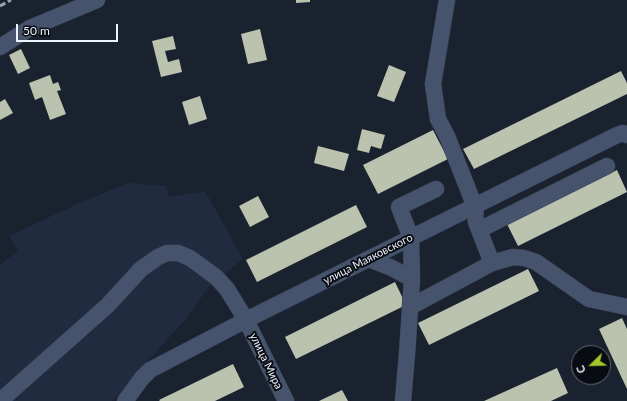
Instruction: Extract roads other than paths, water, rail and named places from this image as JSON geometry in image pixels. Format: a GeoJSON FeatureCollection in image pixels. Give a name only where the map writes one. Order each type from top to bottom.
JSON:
{"type":"FeatureCollection","features":[{"type":"Feature","properties":{"kind":"street"},"geometry":{"type":"LineString","coordinates":[[0,47],[30,28],[97,0]]}},
{"type":"Feature","properties":{"kind":"street"},"geometry":{"type":"LineString","coordinates":[[447,0],[432,84],[438,119],[447,136],[475,207],[476,222],[492,263]]}},
{"type":"Feature","properties":{"kind":"street","name":"улица Маяковского"},"geometry":{"type":"LineString","coordinates":[[125,401],[142,378],[150,370],[368,259],[625,134]]}},
{"type":"Feature","properties":{"kind":"street"},"geometry":{"type":"LineString","coordinates":[[479,230],[607,166]]}},
{"type":"Feature","properties":{"kind":"street"},"geometry":{"type":"LineString","coordinates":[[403,401],[412,280],[411,238],[399,207],[436,189]]}},
{"type":"Feature","properties":{"kind":"street","name":"улица Мира"},"geometry":{"type":"LineString","coordinates":[[0,401],[108,305],[141,269],[158,257],[167,253],[178,253],[190,258],[216,277],[227,289],[246,320],[286,401]]}},
{"type":"Feature","properties":{"kind":"street"},"geometry":{"type":"LineString","coordinates":[[410,307],[492,263],[513,257],[524,258],[536,262],[589,299],[627,307]]}},
{"type":"Feature","properties":{"kind":"street"},"geometry":{"type":"LineString","coordinates":[[368,259],[392,268],[412,280]]}},
{"type":"Feature","properties":{"kind":"railway"},"geometry":{"type":"LineString","coordinates":[[0,6],[11,0]]}}]}
